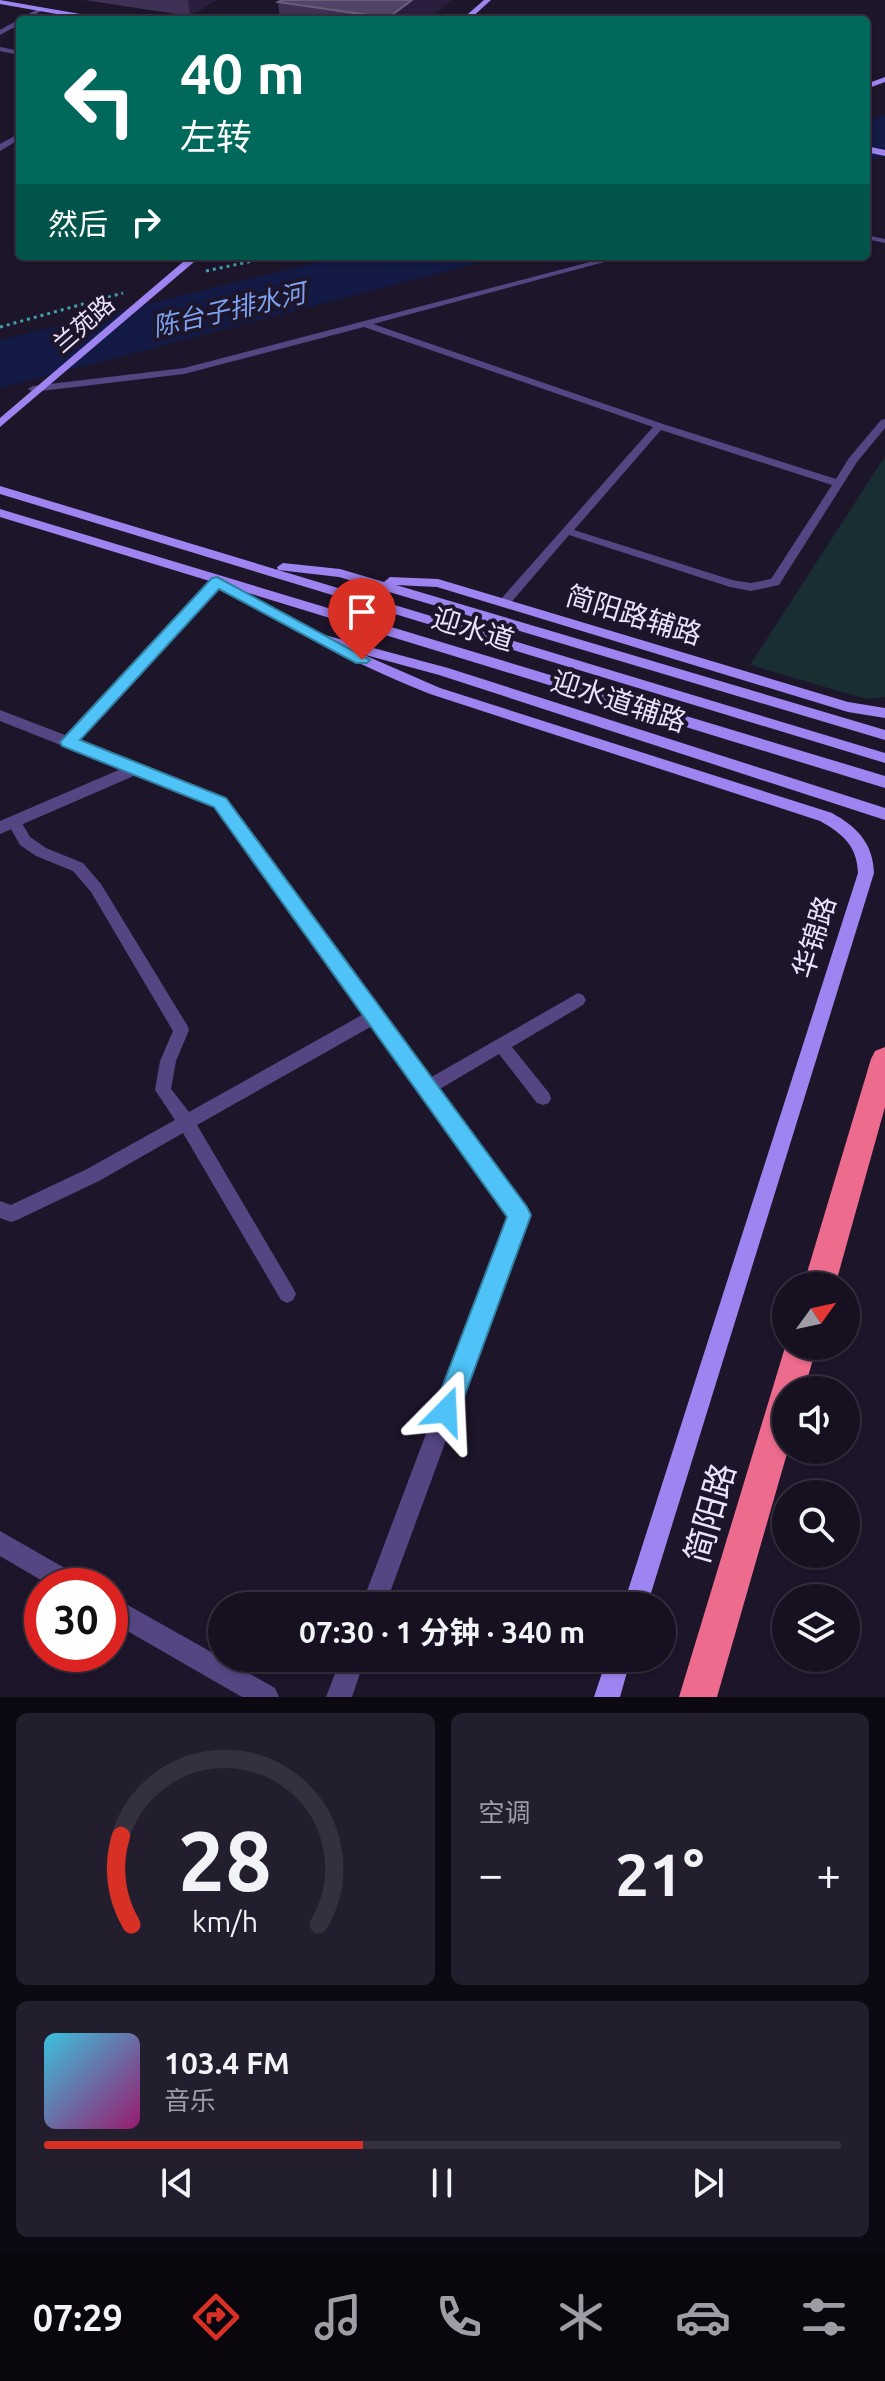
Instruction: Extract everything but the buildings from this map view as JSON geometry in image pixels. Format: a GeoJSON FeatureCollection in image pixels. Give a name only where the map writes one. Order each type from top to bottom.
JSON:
{"type":"FeatureCollection","features":[{"type":"Feature","properties":{"kind":"highway"},"geometry":{"type":"LineString","coordinates":[[823,1272],[885,1059]]}},
{"type":"Feature","properties":{"kind":"highway","name":"简阳路"},"geometry":{"type":"LineString","coordinates":[[698,1697],[772,1446]]}},
{"type":"Feature","properties":{"kind":"street"},"geometry":{"type":"LineString","coordinates":[[473,16],[491,0]]}},
{"type":"Feature","properties":{"kind":"street"},"geometry":{"type":"LineString","coordinates":[[0,4],[77,16]]}},
{"type":"Feature","properties":{"kind":"street"},"geometry":{"type":"LineString","coordinates":[[39,10],[67,16]]}},
{"type":"Feature","properties":{"kind":"street","name":"兰苑路"},"geometry":{"type":"LineString","coordinates":[[0,414],[55,377],[184,260]]}},
{"type":"Feature","properties":{"kind":"street","name":"兰苑路"},"geometry":{"type":"LineString","coordinates":[[0,424],[39,386],[191,260]]}},
{"type":"Feature","properties":{"kind":"street","name":"迎水道"},"geometry":{"type":"LineString","coordinates":[[0,490],[885,758]]}},
{"type":"Feature","properties":{"kind":"street","name":"迎水道"},"geometry":{"type":"LineString","coordinates":[[0,513],[885,782]]}},
{"type":"Feature","properties":{"kind":"street","name":"迎水道辅路"},"geometry":{"type":"LineString","coordinates":[[228,561],[340,573],[885,735]]}},
{"type":"Feature","properties":{"kind":"street"},"geometry":{"type":"LineString","coordinates":[[68,742],[212,579]]}},
{"type":"Feature","properties":{"kind":"street","name":"迎水道辅路"},"geometry":{"type":"LineString","coordinates":[[212,579],[316,637],[443,671],[885,814]]}},
{"type":"Feature","properties":{"kind":"street","name":"简阳路辅路"},"geometry":{"type":"LineString","coordinates":[[366,581],[438,583],[848,707],[885,713]]}},
{"type":"Feature","properties":{"kind":"street","name":"华锦路"},"geometry":{"type":"LineString","coordinates":[[316,637],[385,671],[435,691],[826,817],[853,834],[862,845],[867,859],[866,873],[639,1592]]}},
{"type":"Feature","properties":{"kind":"street"},"geometry":{"type":"LineString","coordinates":[[0,715],[220,803],[519,1215],[378,1592]]}},
{"type":"Feature","properties":{"kind":"street"},"geometry":{"type":"LineString","coordinates":[[7,825],[136,769]]}},
{"type":"Feature","properties":{"kind":"street"},"geometry":{"type":"LineString","coordinates":[[0,1543],[43,1568]]}},
{"type":"Feature","properties":{"kind":"street"},"geometry":{"type":"LineString","coordinates":[[128,1617],[266,1697]]}},
{"type":"Feature","properties":{"kind":"street"},"geometry":{"type":"LineString","coordinates":[[339,1697],[348,1672]]}},
{"type":"Feature","properties":{"kind":"street"},"geometry":{"type":"LineString","coordinates":[[607,1697],[615,1672]]}},
{"type":"Feature","properties":{"kind":"lane"},"geometry":{"type":"LineString","coordinates":[[29,16],[39,10]]}},
{"type":"Feature","properties":{"kind":"lane"},"geometry":{"type":"LineString","coordinates":[[39,386],[184,371],[608,260]]}},
{"type":"Feature","properties":{"kind":"lane"},"geometry":{"type":"LineString","coordinates":[[366,324],[659,426],[838,483]]}},
{"type":"Feature","properties":{"kind":"lane"},"geometry":{"type":"LineString","coordinates":[[567,531],[751,587],[775,582],[853,460],[885,422]]}},
{"type":"Feature","properties":{"kind":"lane"},"geometry":{"type":"LineString","coordinates":[[504,603],[659,426]]}},
{"type":"Feature","properties":{"kind":"lane"},"geometry":{"type":"LineString","coordinates":[[7,825],[50,857],[78,867],[96,888],[148,980],[169,1008],[181,1030],[168,1061],[163,1090],[186,1122],[287,1294]]}},
{"type":"Feature","properties":{"kind":"lane"},"geometry":{"type":"LineString","coordinates":[[427,1088],[578,1000]]}},
{"type":"Feature","properties":{"kind":"lane"},"geometry":{"type":"LineString","coordinates":[[0,1209],[11,1214],[93,1175],[375,1016]]}},
{"type":"Feature","properties":{"kind":"lane"},"geometry":{"type":"LineString","coordinates":[[501,1045],[543,1098]]}},
{"type":"Feature","properties":{"kind":"green space"},"geometry":{"type":"Polygon","coordinates":[[[885,456],[885,697],[866,699],[750,665],[885,456]]]}},
{"type":"Feature","properties":{"kind":"water"},"geometry":{"type":"Polygon","coordinates":[[[885,115],[885,155],[870,161],[870,121],[885,115]]]}},
{"type":"Feature","properties":{"kind":"water","name":"陈台子排水河"},"geometry":{"type":"Polygon","coordinates":[[[328,260],[489,260],[0,388],[0,340],[328,260]]]}},
{"type":"Feature","properties":{"kind":"route"},"geometry":{"type":"LineString","coordinates":[[362,660],[217,582],[68,742],[220,803],[519,1215],[446,1411]]}}]}
